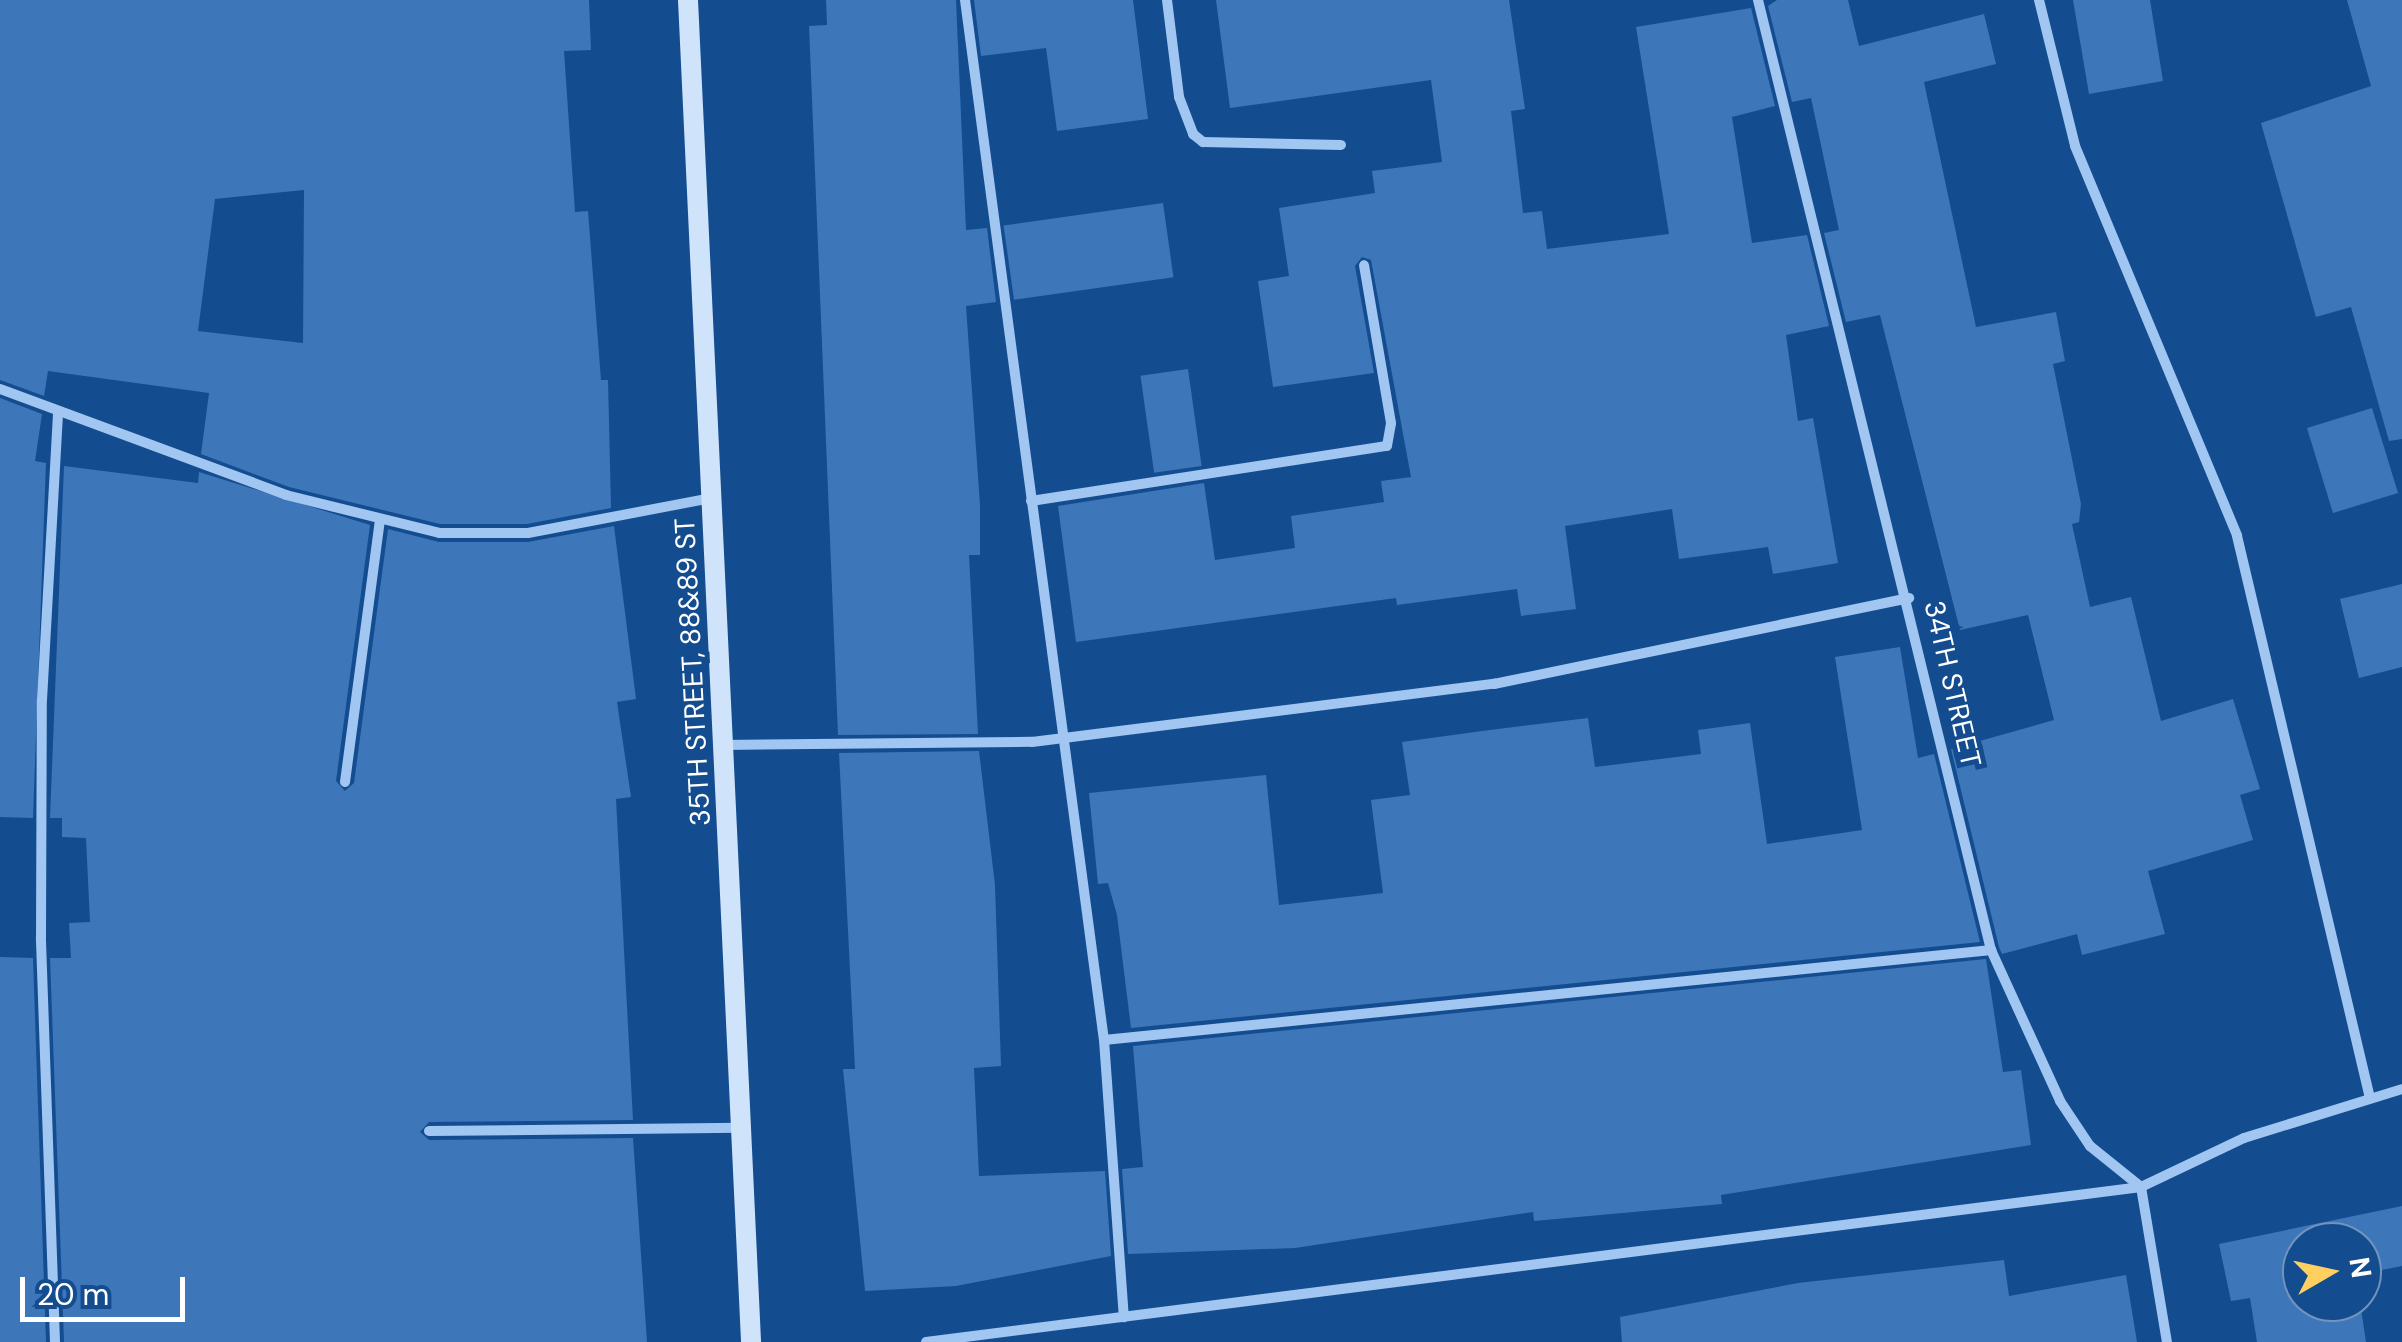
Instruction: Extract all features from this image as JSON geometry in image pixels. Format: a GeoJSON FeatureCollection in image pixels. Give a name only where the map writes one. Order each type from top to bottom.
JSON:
{"type":"FeatureCollection","features":[{"type":"Feature","properties":{"kind":"main road","name":"35TH STREET, 88&89 ST"},"geometry":{"type":"LineString","coordinates":[[688,0],[751,1342]]}},
{"type":"Feature","properties":{"kind":"street"},"geometry":{"type":"LineString","coordinates":[[965,0],[1104,1040],[1124,1316]]}},
{"type":"Feature","properties":{"kind":"street"},"geometry":{"type":"LineString","coordinates":[[1167,0],[1179,97],[1193,134],[1204,142],[1341,146]]}},
{"type":"Feature","properties":{"kind":"street","name":"34TH STREET"},"geometry":{"type":"LineString","coordinates":[[1758,0],[1909,598],[1992,950],[2060,1102],[2090,1146],[2141,1187]]}},
{"type":"Feature","properties":{"kind":"street"},"geometry":{"type":"LineString","coordinates":[[2039,0],[2075,146],[2237,536],[2370,1098]]}},
{"type":"Feature","properties":{"kind":"street"},"geometry":{"type":"LineString","coordinates":[[1031,501],[1387,446],[1391,424],[1364,264]]}},
{"type":"Feature","properties":{"kind":"street"},"geometry":{"type":"LineString","coordinates":[[0,389],[286,495],[439,533],[528,534],[712,498]]}},
{"type":"Feature","properties":{"kind":"street"},"geometry":{"type":"LineString","coordinates":[[55,1342],[44,1190],[40,917],[42,700],[58,413]]}},
{"type":"Feature","properties":{"kind":"street"},"geometry":{"type":"LineString","coordinates":[[345,782],[380,520]]}},
{"type":"Feature","properties":{"kind":"street"},"geometry":{"type":"LineString","coordinates":[[724,745],[1062,738],[1494,684],[1909,598]]}},
{"type":"Feature","properties":{"kind":"street"},"geometry":{"type":"LineString","coordinates":[[1104,1040],[1992,950]]}},
{"type":"Feature","properties":{"kind":"street"},"geometry":{"type":"LineString","coordinates":[[926,1342],[2141,1187],[2244,1138],[2402,1089]]}},
{"type":"Feature","properties":{"kind":"street"},"geometry":{"type":"LineString","coordinates":[[430,1131],[741,1128]]}},
{"type":"Feature","properties":{"kind":"street"},"geometry":{"type":"LineString","coordinates":[[2141,1187],[2168,1342]]}},
{"type":"Feature","properties":{"kind":"building"},"geometry":{"type":"Polygon","coordinates":[[[0,0],[589,0],[591,50],[564,51],[575,212],[588,211],[601,380],[608,380],[611,508],[527,524],[440,524],[289,487],[201,454],[209,393],[48,371],[44,396],[0,380],[0,0]],[[304,190],[215,199],[198,331],[303,343],[304,190]]]}},
{"type":"Feature","properties":{"kind":"building"},"geometry":{"type":"Polygon","coordinates":[[[826,0],[956,0],[966,230],[987,228],[996,302],[966,306],[980,505],[980,555],[969,555],[978,734],[838,735],[809,26],[827,25],[826,0]]]}},
{"type":"Feature","properties":{"kind":"building"},"geometry":{"type":"Polygon","coordinates":[[[974,0],[1133,0],[1148,119],[1057,131],[1046,48],[981,56],[974,0]]]}},
{"type":"Feature","properties":{"kind":"building"},"geometry":{"type":"Polygon","coordinates":[[[1216,0],[1509,0],[1525,109],[1511,111],[1523,213],[1542,211],[1547,249],[1669,234],[1636,27],[1751,8],[1775,106],[1732,117],[1752,243],[1807,235],[1829,326],[1786,335],[1798,421],[1813,418],[1838,563],[1773,574],[1768,547],[1679,559],[1672,509],[1565,526],[1576,609],[1521,616],[1517,589],[1397,605],[1396,598],[1076,642],[1058,506],[1204,483],[1215,560],[1295,548],[1291,516],[1384,502],[1381,481],[1411,477],[1371,260],[1362,257],[1355,266],[1374,373],[1273,387],[1258,281],[1289,276],[1279,208],[1375,193],[1372,171],[1442,162],[1431,80],[1230,108],[1216,0]]]}},
{"type":"Feature","properties":{"kind":"building"},"geometry":{"type":"Polygon","coordinates":[[[1777,0],[1848,0],[1859,46],[1984,14],[1996,64],[1924,82],[1976,327],[2056,312],[2065,361],[2053,364],[2081,504],[2079,522],[2072,524],[2090,607],[2131,597],[2161,721],[2233,699],[2260,789],[2240,795],[2253,840],[2148,871],[2165,934],[2082,955],[2077,934],[2002,954],[1999,947],[1951,749],[2054,720],[2028,615],[1960,630],[1880,315],[1846,322],[1824,233],[1839,230],[1811,98],[1792,102],[1768,6],[1777,0]]]}},
{"type":"Feature","properties":{"kind":"building"},"geometry":{"type":"Polygon","coordinates":[[[2073,0],[2150,0],[2163,81],[2089,94],[2073,0]]]}},
{"type":"Feature","properties":{"kind":"building"},"geometry":{"type":"Polygon","coordinates":[[[2347,0],[2402,0],[2402,439],[2389,441],[2351,307],[2316,317],[2261,123],[2371,86],[2347,0]]]}},
{"type":"Feature","properties":{"kind":"building"},"geometry":{"type":"Polygon","coordinates":[[[1163,203],[1173,277],[1014,300],[1004,225],[1163,203]]]}},
{"type":"Feature","properties":{"kind":"building"},"geometry":{"type":"Polygon","coordinates":[[[1188,369],[1202,466],[1154,473],[1140,376],[1188,369]]]}},
{"type":"Feature","properties":{"kind":"building"},"geometry":{"type":"Polygon","coordinates":[[[0,398],[42,414],[35,461],[46,463],[33,818],[0,817],[0,398]]]}},
{"type":"Feature","properties":{"kind":"building"},"geometry":{"type":"Polygon","coordinates":[[[2372,408],[2398,493],[2333,513],[2307,428],[2372,408]]]}},
{"type":"Feature","properties":{"kind":"building"},"geometry":{"type":"Polygon","coordinates":[[[64,466],[198,483],[199,472],[370,525],[336,781],[345,791],[354,783],[388,529],[439,542],[528,542],[614,526],[636,699],[617,702],[631,797],[616,799],[633,1120],[429,1122],[420,1132],[429,1140],[633,1138],[647,1342],[64,1342],[50,958],[71,958],[69,923],[90,922],[86,838],[62,837],[62,818],[50,818],[64,466]]]}},
{"type":"Feature","properties":{"kind":"building"},"geometry":{"type":"Polygon","coordinates":[[[2402,584],[2402,667],[2359,678],[2340,599],[2402,584]]]}},
{"type":"Feature","properties":{"kind":"building"},"geometry":{"type":"Polygon","coordinates":[[[1900,647],[1918,758],[1934,754],[1980,942],[1131,1028],[1117,915],[1108,883],[1098,884],[1089,793],[1266,775],[1279,905],[1383,893],[1371,800],[1410,795],[1402,742],[1482,731],[1588,718],[1595,767],[1701,754],[1698,730],[1750,723],[1767,844],[1862,830],[1835,657],[1900,647]]]}},
{"type":"Feature","properties":{"kind":"building"},"geometry":{"type":"Polygon","coordinates":[[[979,751],[995,885],[1001,1066],[974,1068],[979,1176],[1105,1171],[1111,1256],[956,1286],[865,1291],[843,1069],[855,1069],[839,753],[979,751]]]}},
{"type":"Feature","properties":{"kind":"building"},"geometry":{"type":"Polygon","coordinates":[[[0,957],[33,958],[46,1342],[0,1342],[0,957]]]}},
{"type":"Feature","properties":{"kind":"building"},"geometry":{"type":"Polygon","coordinates":[[[1986,959],[2003,1072],[2021,1070],[2031,1145],[1721,1195],[1722,1204],[1534,1221],[1533,1212],[1295,1248],[1128,1254],[1122,1169],[1143,1167],[1133,1046],[1986,959]]]}},
{"type":"Feature","properties":{"kind":"building"},"geometry":{"type":"Polygon","coordinates":[[[2402,1206],[2402,1266],[2382,1270],[2382,1222],[2325,1222],[2402,1206]]]}},
{"type":"Feature","properties":{"kind":"building"},"geometry":{"type":"Polygon","coordinates":[[[2282,1231],[2282,1322],[2363,1322],[2366,1342],[2257,1342],[2250,1298],[2231,1301],[2219,1244],[2282,1231]]]}},
{"type":"Feature","properties":{"kind":"building"},"geometry":{"type":"Polygon","coordinates":[[[2004,1260],[2009,1296],[2126,1275],[2137,1342],[1622,1342],[1620,1317],[1798,1283],[2004,1260]]]}}]}
